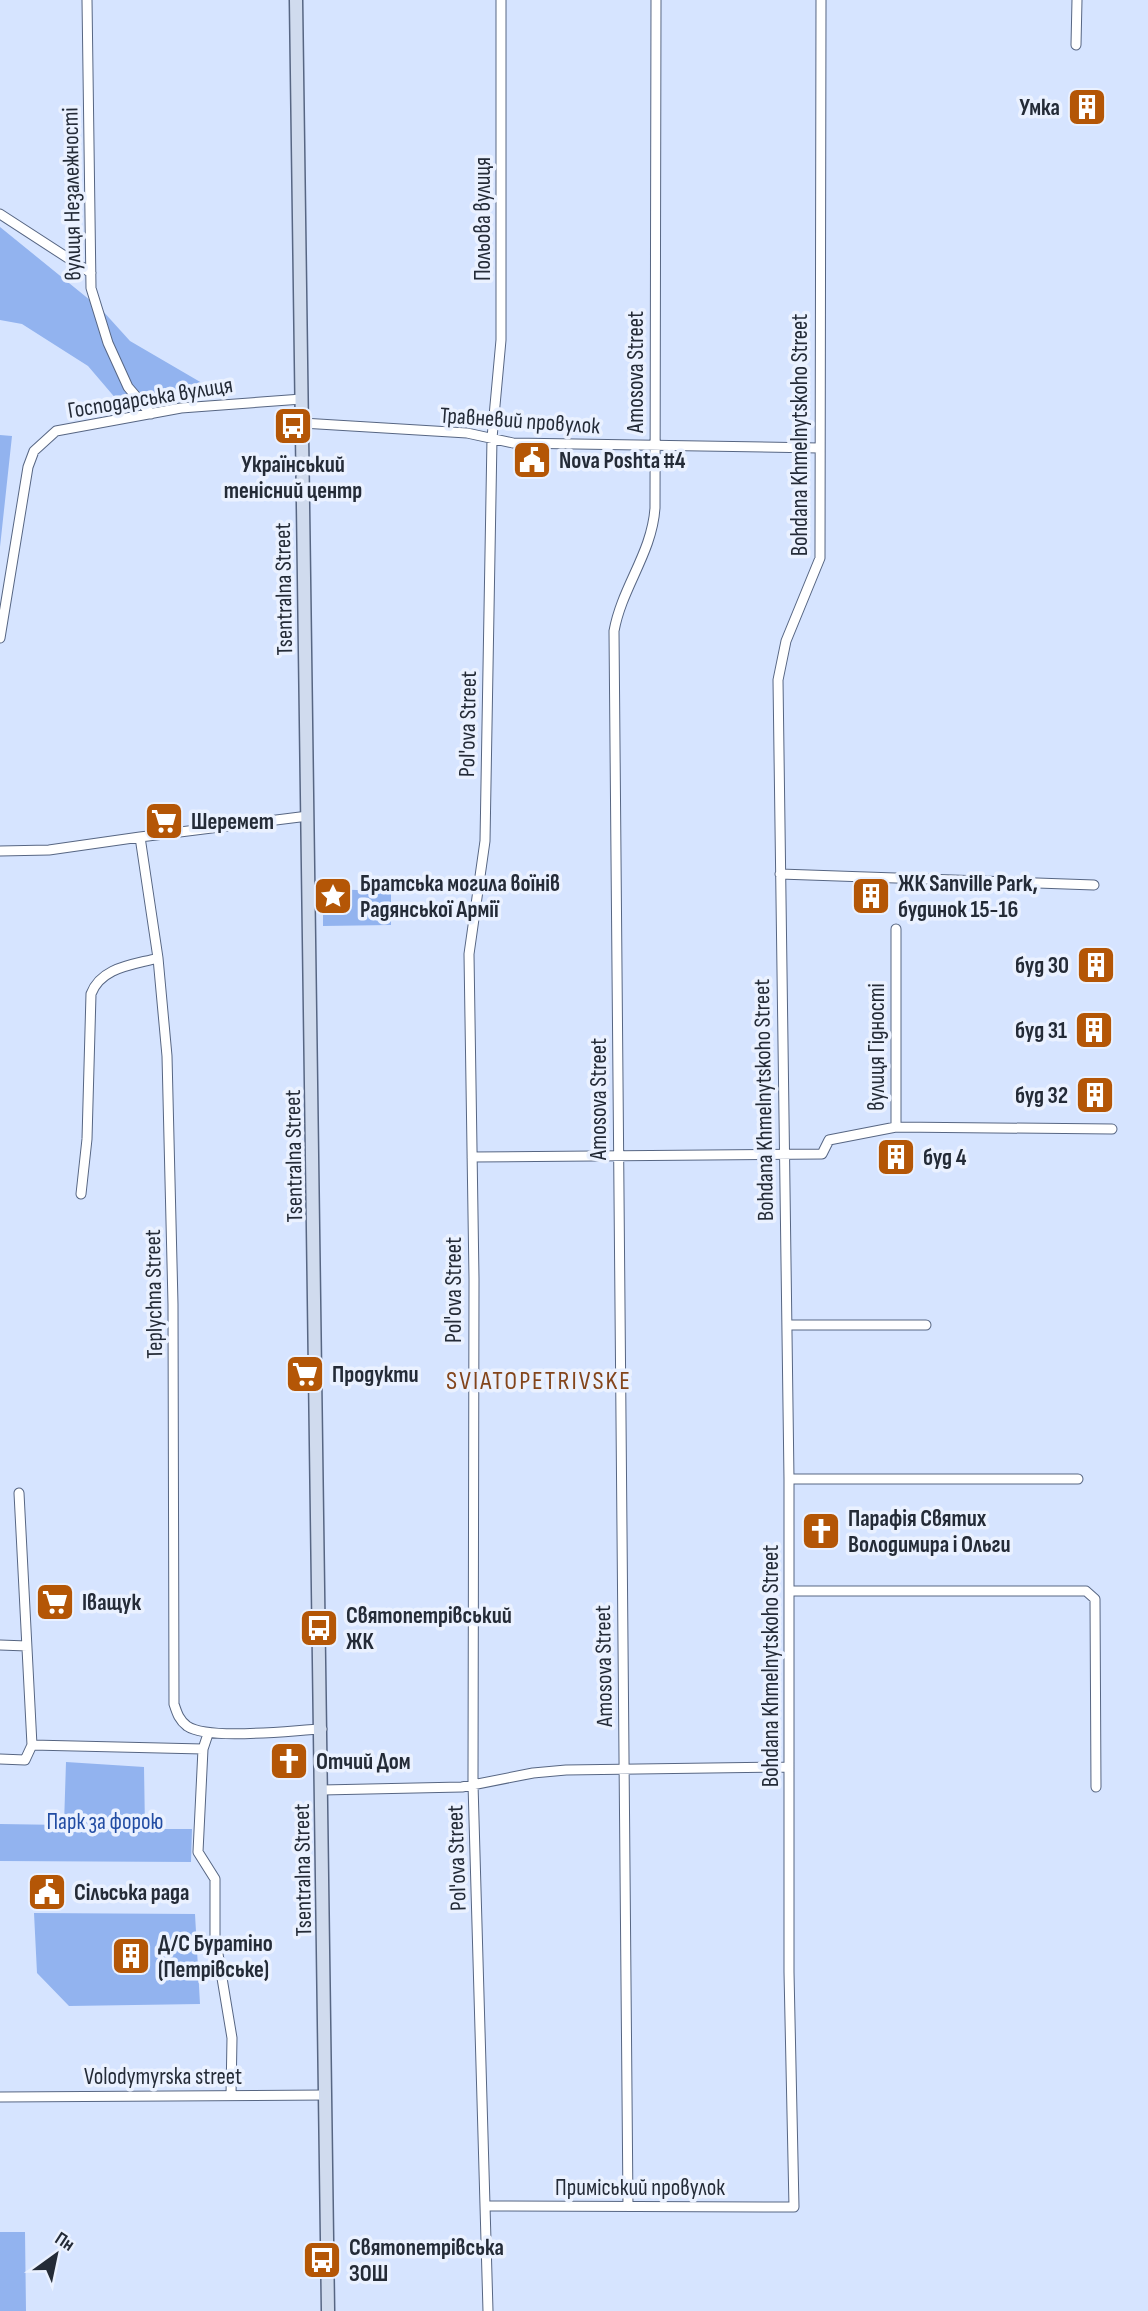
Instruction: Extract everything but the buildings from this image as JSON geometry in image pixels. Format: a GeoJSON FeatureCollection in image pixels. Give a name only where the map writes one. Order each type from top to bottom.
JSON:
{"type":"FeatureCollection","features":[{"type":"Feature","properties":{"kind":"main road","name":"Tsentralna Street"},"geometry":{"type":"LineString","coordinates":[[296,0],[328,2311]]}},
{"type":"Feature","properties":{"kind":"street","name":"вулиця Незалежності"},"geometry":{"type":"LineString","coordinates":[[87,0],[91,288],[108,344],[128,387],[151,414]]}},
{"type":"Feature","properties":{"kind":"street","name":"Польова вулиця"},"geometry":{"type":"LineString","coordinates":[[492,438],[501,340],[501,0]]}},
{"type":"Feature","properties":{"kind":"street","name":"Amosova Street"},"geometry":{"type":"LineString","coordinates":[[628,2206],[614,631],[654,528],[656,0]]}},
{"type":"Feature","properties":{"kind":"street","name":"Bohdana Khmelnytskoho Street"},"geometry":{"type":"LineString","coordinates":[[794,2207],[779,667],[786,641],[820,558],[821,0]]}},
{"type":"Feature","properties":{"kind":"street"},"geometry":{"type":"LineString","coordinates":[[1076,45],[1077,0]]}},
{"type":"Feature","properties":{"kind":"street"},"geometry":{"type":"LineString","coordinates":[[0,214],[91,273]]}},
{"type":"Feature","properties":{"kind":"street","name":"Господарська вулиця"},"geometry":{"type":"LineString","coordinates":[[0,638],[28,467],[34,451],[56,431],[223,403],[302,399]]}},
{"type":"Feature","properties":{"kind":"street","name":"Травневий провулок"},"geometry":{"type":"LineString","coordinates":[[302,423],[467,433],[513,443],[819,448]]}},
{"type":"Feature","properties":{"kind":"street","name":"Pol'ova Street"},"geometry":{"type":"LineString","coordinates":[[488,2311],[473,1784],[469,954],[481,889],[485,841],[492,438]]}},
{"type":"Feature","properties":{"kind":"street"},"geometry":{"type":"LineString","coordinates":[[0,851],[49,850],[308,816]]}},
{"type":"Feature","properties":{"kind":"street","name":"Teplychna Street"},"geometry":{"type":"LineString","coordinates":[[140,837],[158,958],[167,1056],[173,1304],[174,1703],[180,1720],[189,1727],[208,1734]]}},
{"type":"Feature","properties":{"kind":"street"},"geometry":{"type":"LineString","coordinates":[[780,874],[1094,885]]}},
{"type":"Feature","properties":{"kind":"street","name":"вулиця Гідності"},"geometry":{"type":"LineString","coordinates":[[783,1154],[822,1154],[829,1140],[896,1127],[896,929]]}},
{"type":"Feature","properties":{"kind":"street"},"geometry":{"type":"LineString","coordinates":[[81,1194],[87,1139],[91,994],[95,983],[104,974],[158,958]]}},
{"type":"Feature","properties":{"kind":"street"},"geometry":{"type":"LineString","coordinates":[[896,1127],[1112,1129]]}},
{"type":"Feature","properties":{"kind":"street"},"geometry":{"type":"LineString","coordinates":[[472,1157],[783,1154]]}},
{"type":"Feature","properties":{"kind":"street"},"geometry":{"type":"LineString","coordinates":[[787,1325],[926,1325]]}},
{"type":"Feature","properties":{"kind":"street"},"geometry":{"type":"LineString","coordinates":[[789,1479],[1078,1479]]}},
{"type":"Feature","properties":{"kind":"street"},"geometry":{"type":"LineString","coordinates":[[0,1759],[25,1760],[32,1745],[19,1493]]}},
{"type":"Feature","properties":{"kind":"street"},"geometry":{"type":"LineString","coordinates":[[790,1591],[1086,1591],[1095,1599],[1096,1787]]}},
{"type":"Feature","properties":{"kind":"street"},"geometry":{"type":"LineString","coordinates":[[0,1645],[27,1646]]}},
{"type":"Feature","properties":{"kind":"street"},"geometry":{"type":"LineString","coordinates":[[231,2095],[232,2038],[215,1936],[215,1879],[198,1852],[203,1749],[208,1734],[322,1729]]}},
{"type":"Feature","properties":{"kind":"street"},"geometry":{"type":"LineString","coordinates":[[32,1745],[203,1749]]}},
{"type":"Feature","properties":{"kind":"street"},"geometry":{"type":"LineString","coordinates":[[322,1790],[473,1784],[533,1773],[789,1767]]}},
{"type":"Feature","properties":{"kind":"street","name":"Volodymyrska street"},"geometry":{"type":"LineString","coordinates":[[0,2097],[326,2095]]}},
{"type":"Feature","properties":{"kind":"street","name":"Приміський провулок"},"geometry":{"type":"LineString","coordinates":[[487,2206],[794,2207]]}},
{"type":"Feature","properties":{"kind":"green space"},"geometry":{"type":"Polygon","coordinates":[[[0,227],[101,309],[130,341],[214,390],[123,407],[88,366],[22,324],[0,320],[0,227]]]}},
{"type":"Feature","properties":{"kind":"green space"},"geometry":{"type":"Polygon","coordinates":[[[0,435],[12,436],[0,547],[0,435]]]}},
{"type":"Feature","properties":{"kind":"green space"},"geometry":{"type":"Polygon","coordinates":[[[323,889],[391,891],[391,925],[323,926],[323,889]]]}},
{"type":"Feature","properties":{"kind":"green space","name":"Парк за форою"},"geometry":{"type":"Polygon","coordinates":[[[66,1762],[144,1767],[145,1829],[192,1829],[191,1862],[0,1861],[0,1824],[64,1825],[66,1762]]]}},
{"type":"Feature","properties":{"kind":"green space"},"geometry":{"type":"Polygon","coordinates":[[[34,1913],[195,1914],[200,2004],[69,2006],[37,1973],[34,1913]]]}},
{"type":"Feature","properties":{"kind":"green space"},"geometry":{"type":"Polygon","coordinates":[[[0,2232],[25,2232],[26,2311],[0,2311],[0,2232]]]}},
{"type":"Feature","properties":{"kind":"place","name":"Умка"},"geometry":{"type":"Point","coordinates":[1087,107]}},
{"type":"Feature","properties":{"kind":"place","name":"Український тенісний центр"},"geometry":{"type":"Point","coordinates":[293,426]}},
{"type":"Feature","properties":{"kind":"place","name":"Nova Poshta #4"},"geometry":{"type":"Point","coordinates":[532,460]}},
{"type":"Feature","properties":{"kind":"place","name":"Шеремет"},"geometry":{"type":"Point","coordinates":[164,821]}},
{"type":"Feature","properties":{"kind":"place","name":"Братська могила воїнів Радянської Армії"},"geometry":{"type":"Point","coordinates":[333,896]}},
{"type":"Feature","properties":{"kind":"place","name":"ЖК Sanville Park, будинок 15-16"},"geometry":{"type":"Point","coordinates":[871,896]}},
{"type":"Feature","properties":{"kind":"place","name":"буд 30"},"geometry":{"type":"Point","coordinates":[1096,965]}},
{"type":"Feature","properties":{"kind":"place","name":"буд 31"},"geometry":{"type":"Point","coordinates":[1094,1030]}},
{"type":"Feature","properties":{"kind":"place","name":"буд 32"},"geometry":{"type":"Point","coordinates":[1095,1095]}},
{"type":"Feature","properties":{"kind":"place","name":"буд 4"},"geometry":{"type":"Point","coordinates":[896,1157]}},
{"type":"Feature","properties":{"kind":"place","name":"Продукти"},"geometry":{"type":"Point","coordinates":[305,1374]}},
{"type":"Feature","properties":{"kind":"place","name":"Парафія Святих Володимира і Ольги"},"geometry":{"type":"Point","coordinates":[821,1531]}},
{"type":"Feature","properties":{"kind":"place","name":"Іващук"},"geometry":{"type":"Point","coordinates":[55,1602]}},
{"type":"Feature","properties":{"kind":"place","name":"Святопетрівський ЖК"},"geometry":{"type":"Point","coordinates":[319,1628]}},
{"type":"Feature","properties":{"kind":"place","name":"Отчий Дом"},"geometry":{"type":"Point","coordinates":[289,1761]}},
{"type":"Feature","properties":{"kind":"place","name":"Сільська рада"},"geometry":{"type":"Point","coordinates":[47,1892]}},
{"type":"Feature","properties":{"kind":"place","name":"Д/С Буратіно (Петрівське)"},"geometry":{"type":"Point","coordinates":[131,1956]}},
{"type":"Feature","properties":{"kind":"place","name":"Святопетрівська ЗОШ"},"geometry":{"type":"Point","coordinates":[322,2260]}},
{"type":"Feature","properties":{"kind":"district","name":"SVIATOPETRIVSKE"},"geometry":{"type":"Point","coordinates":[539,1380]}}]}
